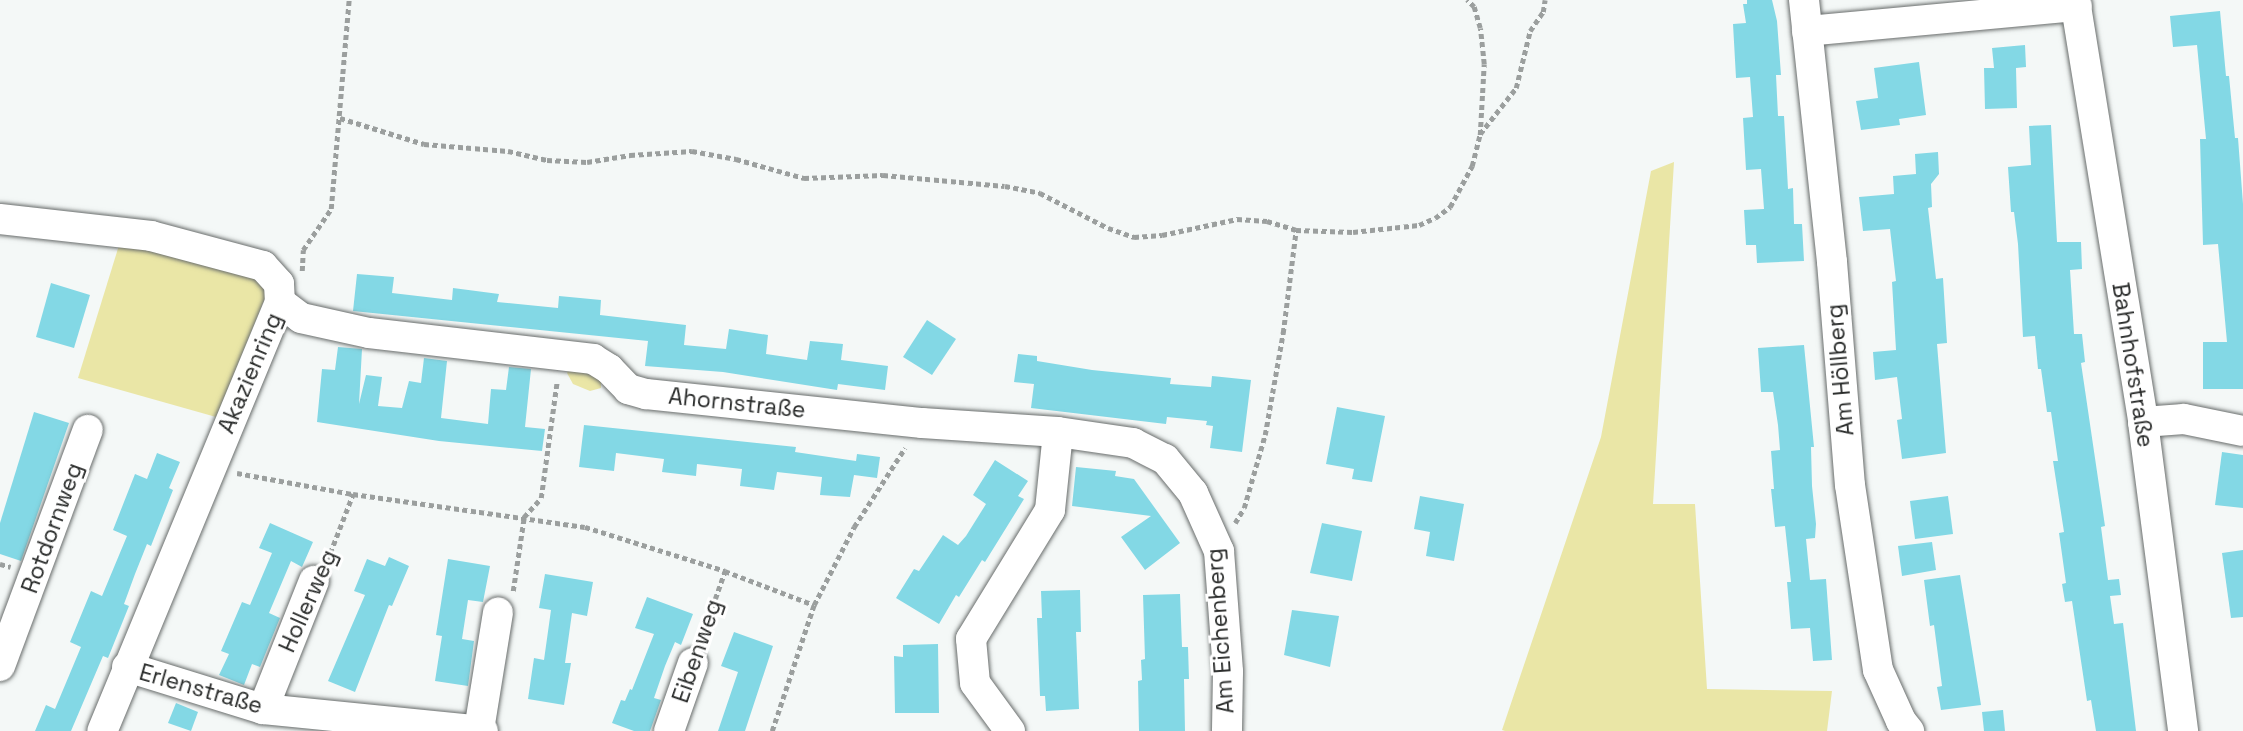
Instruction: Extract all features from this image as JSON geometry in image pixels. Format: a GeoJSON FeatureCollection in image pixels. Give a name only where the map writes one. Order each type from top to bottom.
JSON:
{"type":"FeatureCollection","features":[{"type":"Feature","properties":{"kind":"street","name":"Am Höllberg"},"geometry":{"type":"LineString","coordinates":[[1804,0],[1832,262],[1850,485],[1878,670],[1900,721],[1909,731]]}},
{"type":"Feature","properties":{"kind":"street"},"geometry":{"type":"LineString","coordinates":[[1807,31],[2076,3]]}},
{"type":"Feature","properties":{"kind":"street","name":"Bahnhofstraße"},"geometry":{"type":"LineString","coordinates":[[2076,3],[2143,422],[2183,731]]}},
{"type":"Feature","properties":{"kind":"street","name":"Akazienring"},"geometry":{"type":"LineString","coordinates":[[0,219],[151,236],[263,266],[279,284],[280,302],[102,731]]}},
{"type":"Feature","properties":{"kind":"street","name":"Ahornstraße"},"geometry":{"type":"LineString","coordinates":[[280,302],[301,318],[369,333],[593,359],[609,369],[628,389],[646,394],[922,423],[1058,432],[1133,443],[1165,459],[1193,493]]}},
{"type":"Feature","properties":{"kind":"street"},"geometry":{"type":"LineString","coordinates":[[2143,422],[2184,419],[2243,431]]}},
{"type":"Feature","properties":{"kind":"street","name":"Rotdornweg"},"geometry":{"type":"LineString","coordinates":[[0,666],[88,430]]}},
{"type":"Feature","properties":{"kind":"street"},"geometry":{"type":"LineString","coordinates":[[1010,731],[975,683],[971,639],[1050,510],[1058,432]]}},
{"type":"Feature","properties":{"kind":"street","name":"Am Eichenberg"},"geometry":{"type":"LineString","coordinates":[[1193,493],[1219,551],[1228,672],[1227,731]]}},
{"type":"Feature","properties":{"kind":"street","name":"Hollerweg"},"geometry":{"type":"LineString","coordinates":[[263,709],[314,581]]}},
{"type":"Feature","properties":{"kind":"street"},"geometry":{"type":"LineString","coordinates":[[481,730],[498,613]]}},
{"type":"Feature","properties":{"kind":"street","name":"Eibenweg"},"geometry":{"type":"LineString","coordinates":[[669,731],[693,663]]}},
{"type":"Feature","properties":{"kind":"street","name":"Erlenstraße"},"geometry":{"type":"LineString","coordinates":[[127,667],[263,709],[481,730]]}},
{"type":"Feature","properties":{"kind":"path"},"geometry":{"type":"LineString","coordinates":[[340,118],[424,144],[508,151],[547,160],[587,162],[630,155],[692,151],[736,159],[804,178],[883,175],[1004,186],[1040,193],[1108,228],[1134,237],[1162,235],[1237,219],[1267,221],[1296,230],[1353,232],[1419,225],[1435,218],[1450,207],[1472,166],[1480,135],[1484,64],[1477,18],[1474,7],[1467,0]]}},
{"type":"Feature","properties":{"kind":"path"},"geometry":{"type":"LineString","coordinates":[[1480,135],[1516,88],[1531,31],[1543,12],[1545,0]]}},
{"type":"Feature","properties":{"kind":"path"},"geometry":{"type":"LineString","coordinates":[[1219,551],[1244,508],[1265,435],[1283,333],[1296,230]]}},
{"type":"Feature","properties":{"kind":"path"},"geometry":{"type":"LineString","coordinates":[[498,613],[511,604],[524,517],[541,498],[560,354]]}},
{"type":"Feature","properties":{"kind":"path"},"geometry":{"type":"LineString","coordinates":[[772,731],[814,605],[854,527],[922,423]]}},
{"type":"Feature","properties":{"kind":"path"},"geometry":{"type":"LineString","coordinates":[[209,468],[353,494],[585,527],[725,571],[814,605]]}},
{"type":"Feature","properties":{"kind":"path","name":"Hollerweg"},"geometry":{"type":"LineString","coordinates":[[314,581],[321,576],[353,494]]}},
{"type":"Feature","properties":{"kind":"path","name":"Eibenweg"},"geometry":{"type":"LineString","coordinates":[[693,663],[725,571]]}},
{"type":"Feature","properties":{"kind":"shaded area"},"geometry":{"type":"Polygon","coordinates":[[[1674,162],[1653,504],[1695,504],[1707,689],[1832,691],[1827,731],[1505,731],[1502,730],[1601,437],[1651,171],[1674,162]]]}},
{"type":"Feature","properties":{"kind":"shaded area"},"geometry":{"type":"Polygon","coordinates":[[[120,242],[250,272],[267,293],[216,417],[78,378],[120,242]]]}},
{"type":"Feature","properties":{"kind":"shaded area"},"geometry":{"type":"Polygon","coordinates":[[[579,367],[601,380],[601,388],[590,391],[573,384],[567,373],[569,369],[579,367]]]}},
{"type":"Feature","properties":{"kind":"building"},"geometry":{"type":"Polygon","coordinates":[[[1747,0],[1772,0],[1777,21],[1781,75],[1776,75],[1778,116],[1784,116],[1788,189],[1793,188],[1794,224],[1802,224],[1804,261],[1757,263],[1756,245],[1746,245],[1744,210],[1764,209],[1761,169],[1746,170],[1743,118],[1753,117],[1750,77],[1736,78],[1733,24],[1746,23],[1743,4],[1747,4],[1747,0]]]}},
{"type":"Feature","properties":{"kind":"building"},"geometry":{"type":"Polygon","coordinates":[[[2220,11],[2226,76],[2229,76],[2235,138],[2238,138],[2243,204],[2243,389],[2203,389],[2203,342],[2227,342],[2218,244],[2203,245],[2200,139],[2206,139],[2197,45],[2173,47],[2170,16],[2220,11]]]}},
{"type":"Feature","properties":{"kind":"building"},"geometry":{"type":"Polygon","coordinates":[[[2025,45],[2026,67],[2016,68],[2017,108],[1985,109],[1984,68],[1994,68],[1992,48],[2025,45]]]}},
{"type":"Feature","properties":{"kind":"building"},"geometry":{"type":"Polygon","coordinates":[[[1919,62],[1926,115],[1899,119],[1900,125],[1861,130],[1856,101],[1878,98],[1874,68],[1919,62]]]}},
{"type":"Feature","properties":{"kind":"building"},"geometry":{"type":"Polygon","coordinates":[[[2051,125],[2057,242],[2081,242],[2082,269],[2070,270],[2074,334],[2082,334],[2085,362],[2081,363],[2105,526],[2101,527],[2108,580],[2119,579],[2121,595],[2110,596],[2114,624],[2123,623],[2136,731],[2096,731],[2091,700],[2087,701],[2072,601],[2065,602],[2062,584],[2066,583],[2059,533],[2064,532],[2053,461],[2058,461],[2051,412],[2047,412],[2041,369],[2038,369],[2035,336],[2023,337],[2018,244],[2014,212],[2011,212],[2008,167],[2031,165],[2029,126],[2051,125]]]}},
{"type":"Feature","properties":{"kind":"building"},"geometry":{"type":"Polygon","coordinates":[[[1938,152],[1939,174],[1931,184],[1932,207],[1928,208],[1936,279],[1943,278],[1947,343],[1937,344],[1946,453],[1902,459],[1897,420],[1902,419],[1897,377],[1875,380],[1873,352],[1896,350],[1892,282],[1896,281],[1890,229],[1863,231],[1859,197],[1894,194],[1893,176],[1916,174],[1915,154],[1938,152]]]}},
{"type":"Feature","properties":{"kind":"building"},"geometry":{"type":"Polygon","coordinates":[[[357,274],[394,277],[392,293],[452,300],[453,288],[499,294],[497,302],[558,308],[559,296],[601,300],[600,315],[686,325],[684,345],[726,349],[729,329],[768,335],[766,354],[807,360],[810,341],[843,344],[841,360],[888,366],[885,390],[838,384],[837,390],[723,372],[645,366],[648,341],[353,311],[357,274]]]}},
{"type":"Feature","properties":{"kind":"building"},"geometry":{"type":"Polygon","coordinates":[[[51,283],[90,295],[74,348],[36,337],[51,283]]]}},
{"type":"Feature","properties":{"kind":"building"},"geometry":{"type":"Polygon","coordinates":[[[927,320],[956,339],[932,375],[903,357],[927,320]]]}},
{"type":"Feature","properties":{"kind":"building"},"geometry":{"type":"Polygon","coordinates":[[[1804,345],[1814,447],[1811,447],[1812,486],[1816,524],[1815,538],[1806,539],[1810,580],[1826,579],[1832,660],[1813,661],[1810,628],[1791,629],[1787,582],[1791,582],[1785,526],[1775,527],[1771,489],[1774,489],[1771,451],[1780,450],[1778,425],[1773,392],[1761,392],[1758,348],[1804,345]]]}},
{"type":"Feature","properties":{"kind":"building"},"geometry":{"type":"Polygon","coordinates":[[[338,347],[362,349],[359,404],[366,375],[382,377],[378,406],[402,408],[409,381],[421,383],[424,358],[447,361],[441,418],[488,424],[491,389],[506,390],[509,367],[531,369],[525,427],[545,429],[542,451],[439,441],[317,422],[322,369],[335,370],[338,347]]]}},
{"type":"Feature","properties":{"kind":"building"},"geometry":{"type":"Polygon","coordinates":[[[1018,354],[1037,356],[1037,361],[1092,370],[1171,378],[1170,384],[1211,387],[1212,376],[1251,380],[1242,452],[1210,448],[1213,426],[1206,425],[1207,421],[1167,417],[1166,424],[1031,408],[1034,384],[1014,382],[1018,354]]]}},
{"type":"Feature","properties":{"kind":"building"},"geometry":{"type":"Polygon","coordinates":[[[1337,407],[1385,416],[1372,482],[1352,479],[1354,469],[1326,464],[1337,407]]]}},
{"type":"Feature","properties":{"kind":"building"},"geometry":{"type":"Polygon","coordinates":[[[34,412],[69,423],[21,561],[0,554],[0,523],[34,412]]]}},
{"type":"Feature","properties":{"kind":"building"},"geometry":{"type":"Polygon","coordinates":[[[584,425],[796,447],[795,452],[856,461],[857,454],[880,457],[877,478],[854,475],[850,497],[820,495],[822,477],[777,472],[774,490],[740,486],[742,469],[697,464],[696,476],[662,472],[664,459],[616,453],[614,471],[579,467],[584,425]]]}},
{"type":"Feature","properties":{"kind":"building"},"geometry":{"type":"Polygon","coordinates":[[[2222,452],[2243,455],[2243,508],[2215,505],[2222,452]]]}},
{"type":"Feature","properties":{"kind":"building"},"geometry":{"type":"Polygon","coordinates":[[[157,453],[180,462],[169,488],[173,490],[151,546],[147,544],[135,574],[124,604],[129,606],[108,658],[103,656],[71,731],[35,731],[46,705],[55,709],[81,647],[70,642],[91,591],[102,596],[127,536],[113,530],[135,474],[147,479],[157,453]]]}},
{"type":"Feature","properties":{"kind":"building"},"geometry":{"type":"Polygon","coordinates":[[[995,460],[1028,481],[1018,496],[1024,499],[985,562],[982,560],[959,597],[956,595],[939,624],[896,598],[914,569],[919,571],[943,535],[958,545],[966,536],[986,504],[973,495],[995,460]]]}},
{"type":"Feature","properties":{"kind":"building"},"geometry":{"type":"Polygon","coordinates":[[[1076,467],[1116,471],[1115,476],[1134,479],[1180,543],[1145,570],[1121,537],[1151,516],[1072,506],[1076,467]]]}},
{"type":"Feature","properties":{"kind":"building"},"geometry":{"type":"Polygon","coordinates":[[[1420,496],[1464,504],[1454,561],[1426,556],[1430,532],[1414,529],[1420,496]]]}},
{"type":"Feature","properties":{"kind":"building"},"geometry":{"type":"Polygon","coordinates":[[[1948,496],[1953,534],[1915,539],[1910,501],[1948,496]]]}},
{"type":"Feature","properties":{"kind":"building"},"geometry":{"type":"Polygon","coordinates":[[[270,523],[313,542],[302,567],[291,561],[269,613],[280,618],[260,667],[252,664],[244,685],[219,675],[229,654],[221,651],[242,602],[250,605],[272,553],[259,548],[270,523]]]}},
{"type":"Feature","properties":{"kind":"building"},"geometry":{"type":"Polygon","coordinates":[[[1322,523],[1362,531],[1352,581],[1310,573],[1322,523]]]}},
{"type":"Feature","properties":{"kind":"building"},"geometry":{"type":"Polygon","coordinates":[[[1932,542],[1936,570],[1902,576],[1898,546],[1932,542]]]}},
{"type":"Feature","properties":{"kind":"building"},"geometry":{"type":"Polygon","coordinates":[[[2243,550],[2243,617],[2231,618],[2222,553],[2243,550]]]}},
{"type":"Feature","properties":{"kind":"building"},"geometry":{"type":"Polygon","coordinates":[[[389,557],[409,566],[392,606],[389,605],[355,692],[328,681],[365,595],[354,591],[367,559],[385,566],[389,557]]]}},
{"type":"Feature","properties":{"kind":"building"},"geometry":{"type":"Polygon","coordinates":[[[448,559],[490,566],[483,602],[468,600],[462,639],[474,641],[468,686],[435,681],[442,636],[436,635],[448,559]]]}},
{"type":"Feature","properties":{"kind":"building"},"geometry":{"type":"Polygon","coordinates":[[[545,574],[593,582],[587,616],[572,613],[565,663],[571,663],[564,705],[528,699],[534,658],[544,660],[551,610],[539,608],[545,574]]]}},
{"type":"Feature","properties":{"kind":"building"},"geometry":{"type":"Polygon","coordinates":[[[1960,575],[1981,705],[1941,710],[1937,687],[1942,686],[1934,625],[1930,626],[1924,580],[1960,575]]]}},
{"type":"Feature","properties":{"kind":"building"},"geometry":{"type":"Polygon","coordinates":[[[1080,590],[1081,632],[1076,632],[1079,709],[1046,711],[1045,696],[1040,696],[1037,618],[1042,618],[1041,591],[1080,590]]]}},
{"type":"Feature","properties":{"kind":"building"},"geometry":{"type":"Polygon","coordinates":[[[1180,594],[1182,647],[1188,647],[1189,679],[1184,679],[1185,731],[1139,731],[1138,681],[1142,680],[1141,660],[1145,659],[1143,595],[1180,594]]]}},
{"type":"Feature","properties":{"kind":"building"},"geometry":{"type":"Polygon","coordinates":[[[647,597],[693,614],[681,645],[675,642],[665,666],[654,698],[661,700],[650,731],[634,731],[612,723],[621,700],[625,701],[630,689],[632,690],[654,634],[635,628],[647,597]]]}},
{"type":"Feature","properties":{"kind":"building"},"geometry":{"type":"Polygon","coordinates":[[[1292,610],[1339,616],[1330,667],[1284,655],[1292,610]]]}},
{"type":"Feature","properties":{"kind":"building"},"geometry":{"type":"Polygon","coordinates":[[[734,632],[773,646],[745,731],[718,731],[738,672],[721,666],[734,632]]]}},
{"type":"Feature","properties":{"kind":"building"},"geometry":{"type":"Polygon","coordinates":[[[938,644],[939,713],[895,713],[894,656],[903,657],[903,645],[938,644]]]}},
{"type":"Feature","properties":{"kind":"building"},"geometry":{"type":"Polygon","coordinates":[[[176,703],[198,712],[191,731],[168,723],[176,703]]]}},
{"type":"Feature","properties":{"kind":"building"},"geometry":{"type":"Polygon","coordinates":[[[2003,710],[2005,731],[1984,731],[1982,712],[2003,710]]]}}]}
